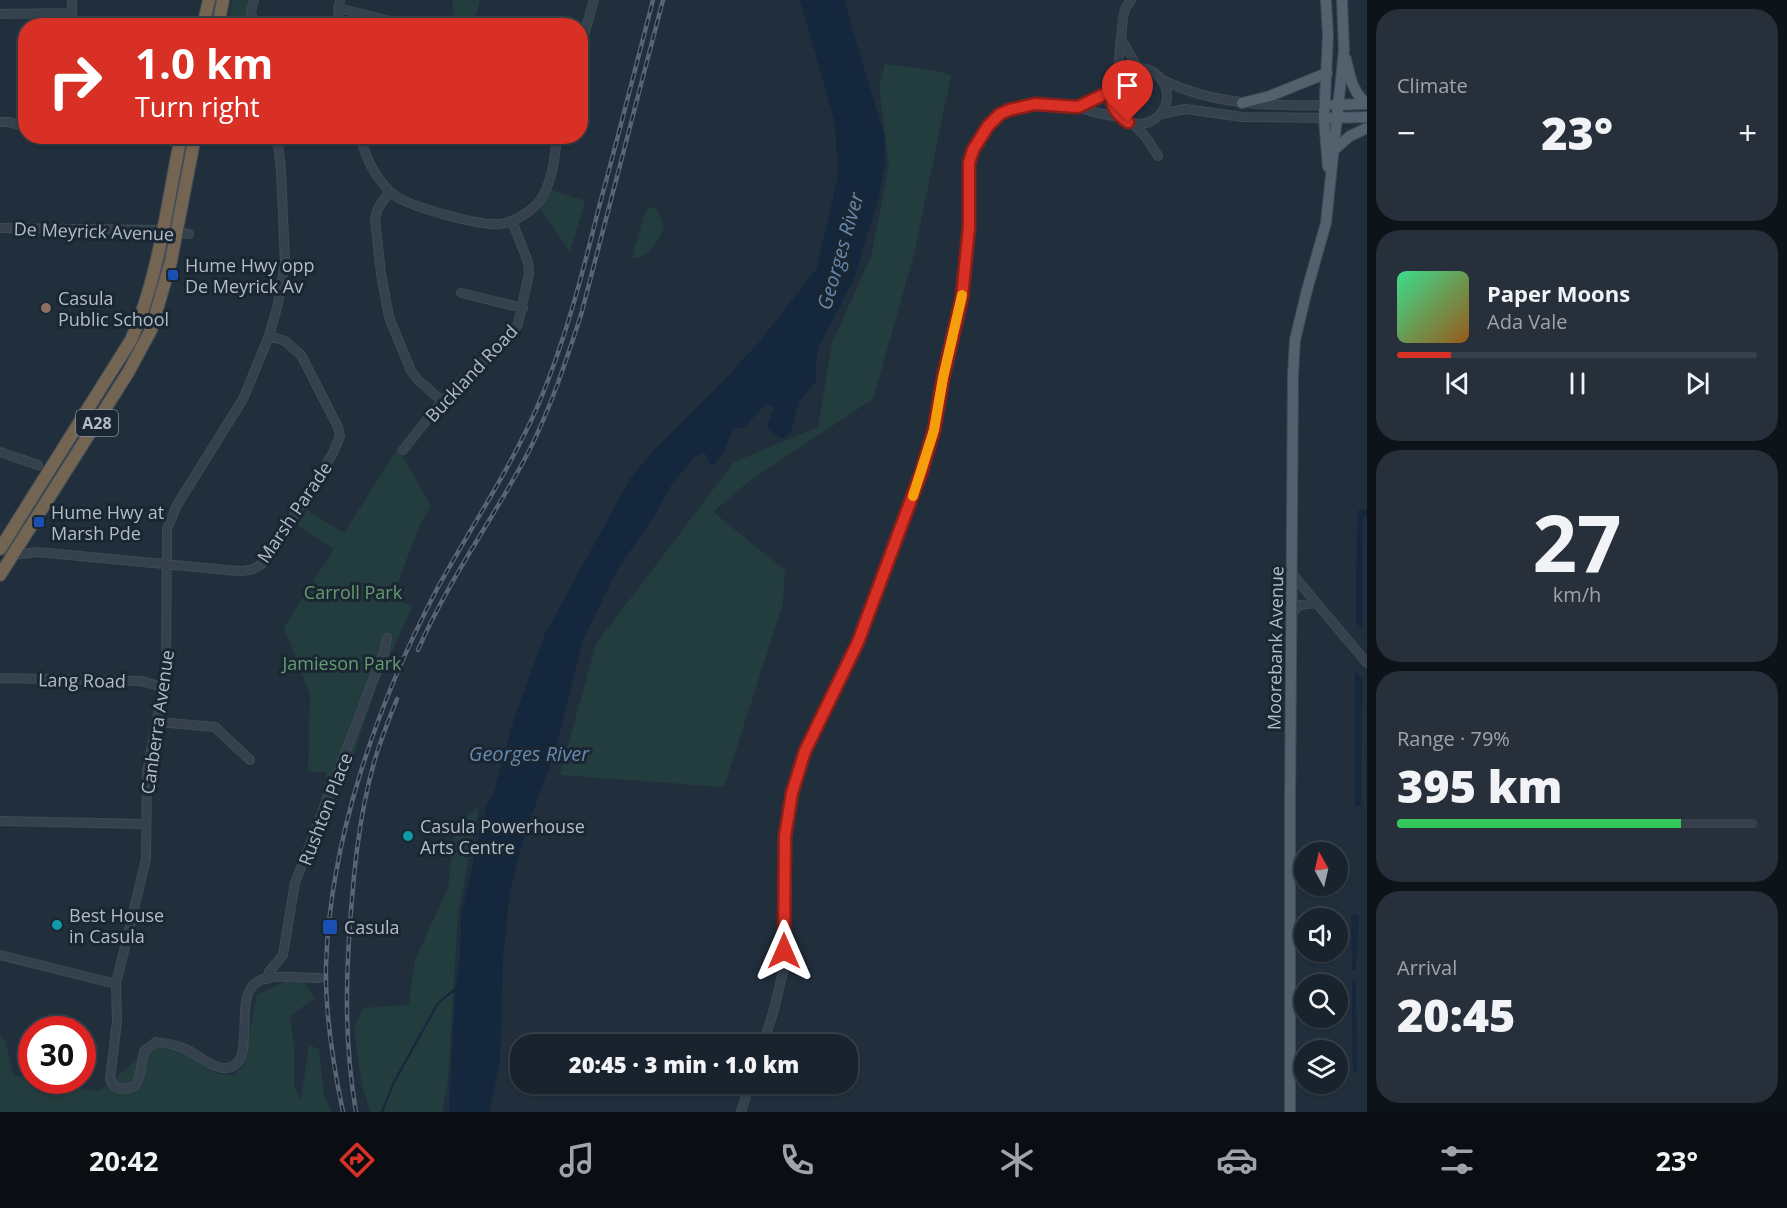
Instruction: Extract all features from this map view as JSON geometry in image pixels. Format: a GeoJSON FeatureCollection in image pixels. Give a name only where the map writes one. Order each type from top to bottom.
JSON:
{"type":"FeatureCollection","features":[{"type":"Feature","properties":{"kind":"highway"},"geometry":{"type":"LineString","coordinates":[[205,18],[209,0]]}},
{"type":"Feature","properties":{"kind":"highway"},"geometry":{"type":"LineString","coordinates":[[220,18],[223,0]]}},
{"type":"Feature","properties":{"kind":"highway","name":"A28"},"geometry":{"type":"LineString","coordinates":[[0,549],[131,340],[140,320],[151,286],[179,144]]}},
{"type":"Feature","properties":{"kind":"highway","name":"A28"},"geometry":{"type":"LineString","coordinates":[[0,575],[141,353],[183,233],[194,144]]}},
{"type":"Feature","properties":{"kind":"main road","name":"Moorebank Avenue"},"geometry":{"type":"LineString","coordinates":[[1326,0],[1328,36],[1324,118],[1330,188]]}},
{"type":"Feature","properties":{"kind":"main road","name":"Moorebank Avenue"},"geometry":{"type":"LineString","coordinates":[[1290,1112],[1291,615],[1295,340],[1326,223],[1344,50],[1342,0]]}},
{"type":"Feature","properties":{"kind":"main road"},"geometry":{"type":"LineString","coordinates":[[1344,50],[1353,87],[1358,97],[1367,104]]}},
{"type":"Feature","properties":{"kind":"main road"},"geometry":{"type":"LineString","coordinates":[[1242,103],[1270,96],[1327,74]]}},
{"type":"Feature","properties":{"kind":"main road"},"geometry":{"type":"LineString","coordinates":[[1325,105],[1367,104]]}},
{"type":"Feature","properties":{"kind":"main road"},"geometry":{"type":"LineString","coordinates":[[1324,118],[1367,117]]}},
{"type":"Feature","properties":{"kind":"main road"},"geometry":{"type":"LineString","coordinates":[[1335,148],[1350,136],[1367,128]]}},
{"type":"Feature","properties":{"kind":"street"},"geometry":{"type":"LineString","coordinates":[[72,0],[72,18]]}},
{"type":"Feature","properties":{"kind":"street"},"geometry":{"type":"LineString","coordinates":[[252,18],[251,12],[254,0]]}},
{"type":"Feature","properties":{"kind":"street"},"geometry":{"type":"LineString","coordinates":[[588,21],[594,0]]}},
{"type":"Feature","properties":{"kind":"street"},"geometry":{"type":"LineString","coordinates":[[1120,117],[1114,109],[1111,91],[1117,79],[1125,9],[1131,0]]}},
{"type":"Feature","properties":{"kind":"street"},"geometry":{"type":"LineString","coordinates":[[339,4],[384,18]]}},
{"type":"Feature","properties":{"kind":"street"},"geometry":{"type":"LineString","coordinates":[[0,14],[72,13]]}},
{"type":"Feature","properties":{"kind":"street"},"geometry":{"type":"LineString","coordinates":[[1122,41],[1138,68]]}},
{"type":"Feature","properties":{"kind":"street"},"geometry":{"type":"LineString","coordinates":[[1117,79],[1129,70],[1148,69],[1162,80],[1188,91],[1242,103],[1325,105]]}},
{"type":"Feature","properties":{"kind":"street"},"geometry":{"type":"LineString","coordinates":[[1151,144],[1151,128],[1167,97],[1162,80]]}},
{"type":"Feature","properties":{"kind":"street"},"geometry":{"type":"LineString","coordinates":[[1078,107],[1111,91]]}},
{"type":"Feature","properties":{"kind":"street"},"geometry":{"type":"LineString","coordinates":[[766,1034],[783,972],[785,836],[792,793],[805,751],[858,642],[921,473],[934,430],[943,378],[962,297],[969,227],[969,163],[973,150],[988,126],[1000,114],[1035,104],[1078,107],[1120,117],[1133,123],[1146,124],[1158,117],[1186,109],[1242,117],[1324,118]]}},
{"type":"Feature","properties":{"kind":"street"},"geometry":{"type":"LineString","coordinates":[[0,122],[18,125]]}},
{"type":"Feature","properties":{"kind":"street"},"geometry":{"type":"LineString","coordinates":[[1133,123],[1158,156]]}},
{"type":"Feature","properties":{"kind":"street","name":"Canberra Avenue"},"geometry":{"type":"LineString","coordinates":[[116,984],[146,860],[147,772],[158,722],[168,655],[168,529],[177,505],[237,412],[269,336],[283,283],[285,262],[278,144]]}},
{"type":"Feature","properties":{"kind":"street"},"geometry":{"type":"LineString","coordinates":[[363,144],[368,161],[382,183],[405,202],[419,208],[499,225],[512,221],[537,204],[544,193],[551,173],[556,144]]}},
{"type":"Feature","properties":{"kind":"street"},"geometry":{"type":"LineString","coordinates":[[390,191],[378,208],[375,219],[381,274],[389,317],[411,370],[418,380],[442,401]]}},
{"type":"Feature","properties":{"kind":"street","name":"Buckland Road"},"geometry":{"type":"LineString","coordinates":[[403,450],[442,401],[514,331],[518,324],[529,274],[528,262],[512,221]]}},
{"type":"Feature","properties":{"kind":"street","name":"De Meyrick Avenue"},"geometry":{"type":"LineString","coordinates":[[0,228],[163,230],[183,233]]}},
{"type":"Feature","properties":{"kind":"street"},"geometry":{"type":"LineString","coordinates":[[461,293],[523,308]]}},
{"type":"Feature","properties":{"kind":"street","name":"Marsh Parade"},"geometry":{"type":"LineString","coordinates":[[13,555],[37,552],[238,571],[258,568],[266,560],[333,453],[340,436],[338,427],[301,355],[285,341],[269,336]]}},
{"type":"Feature","properties":{"kind":"street"},"geometry":{"type":"LineString","coordinates":[[0,452],[38,465]]}},
{"type":"Feature","properties":{"kind":"street"},"geometry":{"type":"LineString","coordinates":[[27,534],[37,552]]}},
{"type":"Feature","properties":{"kind":"street"},"geometry":{"type":"LineString","coordinates":[[1292,574],[1367,663]]}},
{"type":"Feature","properties":{"kind":"street"},"geometry":{"type":"LineString","coordinates":[[1291,615],[1299,605],[1316,603]]}},
{"type":"Feature","properties":{"kind":"street","name":"Rushton Place"},"geometry":{"type":"LineString","coordinates":[[116,984],[117,1022],[110,1079],[116,1087],[126,1089],[138,1083],[144,1051],[156,1042],[181,1047],[220,1068],[235,1065],[243,1047],[245,1000],[251,987],[258,981],[267,979],[269,972],[283,955],[295,883],[384,652],[387,638]]}},
{"type":"Feature","properties":{"kind":"street","name":"Lang Road"},"geometry":{"type":"LineString","coordinates":[[0,678],[141,681],[163,687]]}},
{"type":"Feature","properties":{"kind":"street"},"geometry":{"type":"LineString","coordinates":[[158,722],[215,727],[250,760]]}},
{"type":"Feature","properties":{"kind":"street"},"geometry":{"type":"LineString","coordinates":[[0,821],[146,824]]}},
{"type":"Feature","properties":{"kind":"street"},"geometry":{"type":"LineString","coordinates":[[0,956],[116,984]]}},
{"type":"Feature","properties":{"kind":"street"},"geometry":{"type":"LineString","coordinates":[[267,979],[320,978]]}},
{"type":"Feature","properties":{"kind":"street"},"geometry":{"type":"LineString","coordinates":[[741,1112],[747,1094]]}},
{"type":"Feature","properties":{"kind":"green space"},"geometry":{"type":"Polygon","coordinates":[[[232,0],[251,0],[247,18],[229,18],[232,0]]]}},
{"type":"Feature","properties":{"kind":"green space"},"geometry":{"type":"Polygon","coordinates":[[[452,0],[480,0],[475,18],[454,18],[452,0]]]}},
{"type":"Feature","properties":{"kind":"green space"},"geometry":{"type":"Polygon","coordinates":[[[885,64],[938,71],[951,76],[914,254],[873,399],[748,482],[713,512],[785,570],[783,603],[724,787],[560,775],[596,644],[734,462],[818,427],[832,343],[871,257],[889,165],[879,87],[885,64]]]}},
{"type":"Feature","properties":{"kind":"green space"},"geometry":{"type":"Polygon","coordinates":[[[551,190],[585,201],[570,252],[539,207],[551,190]]]}},
{"type":"Feature","properties":{"kind":"green space"},"geometry":{"type":"Polygon","coordinates":[[[650,207],[657,209],[664,227],[656,243],[648,252],[638,258],[632,258],[644,215],[650,207]]]}},
{"type":"Feature","properties":{"kind":"green space"},"geometry":{"type":"Polygon","coordinates":[[[398,448],[431,506],[421,522],[393,595],[412,608],[377,684],[348,772],[335,772],[317,814],[327,772],[308,772],[310,694],[284,627],[334,549],[297,525],[307,510],[344,533],[398,448]]]}},
{"type":"Feature","properties":{"kind":"green space"},"geometry":{"type":"Polygon","coordinates":[[[479,807],[458,913],[448,1080],[442,1112],[370,1112],[361,1080],[354,1028],[363,1008],[409,1005],[415,960],[448,888],[455,826],[479,807]]]}},
{"type":"Feature","properties":{"kind":"green space"},"geometry":{"type":"Polygon","coordinates":[[[284,982],[303,982],[315,998],[290,1016],[294,1047],[294,1085],[301,1100],[309,1045],[319,1049],[324,1096],[332,1112],[0,1112],[0,1035],[5,1041],[14,1076],[18,1076],[18,1094],[96,1094],[96,1091],[152,1048],[174,1049],[202,1063],[216,1074],[233,1075],[243,1066],[257,995],[284,982]]]}},
{"type":"Feature","properties":{"kind":"water","name":"Georges River"},"geometry":{"type":"Polygon","coordinates":[[[800,0],[844,0],[884,135],[885,162],[879,196],[854,279],[819,346],[816,382],[799,401],[791,432],[784,439],[767,427],[774,408],[767,404],[745,427],[733,429],[719,459],[711,465],[704,453],[695,457],[673,482],[655,515],[617,570],[582,642],[554,755],[527,827],[510,890],[503,959],[500,1058],[490,1112],[449,1112],[461,916],[486,807],[493,795],[514,719],[545,634],[630,479],[651,453],[714,391],[760,341],[817,268],[838,175],[835,123],[800,0]]]}},
{"type":"Feature","properties":{"kind":"water"},"geometry":{"type":"Polygon","coordinates":[[[1367,509],[1367,517],[1363,518],[1362,630],[1356,622],[1357,511],[1367,509]]]}},
{"type":"Feature","properties":{"kind":"water"},"geometry":{"type":"Polygon","coordinates":[[[1355,671],[1362,678],[1361,806],[1355,806],[1355,671]]]}},
{"type":"Feature","properties":{"kind":"water"},"geometry":{"type":"Polygon","coordinates":[[[1351,915],[1359,915],[1356,970],[1352,970],[1351,915]]]}},
{"type":"Feature","properties":{"kind":"water"},"geometry":{"type":"Polygon","coordinates":[[[1356,981],[1357,1072],[1355,1075],[1352,1060],[1352,982],[1356,981]]]}},
{"type":"Feature","properties":{"kind":"waterway"},"geometry":{"type":"LineString","coordinates":[[382,1112],[393,1084],[438,1003],[457,988]]}},
{"type":"Feature","properties":{"kind":"railway"},"geometry":{"type":"LineString","coordinates":[[343,1112],[330,1039],[326,966],[329,917],[347,820],[377,724],[415,632],[516,451],[548,380],[579,284],[653,0]]}},
{"type":"Feature","properties":{"kind":"railway"},"geometry":{"type":"LineString","coordinates":[[418,650],[443,599],[529,451],[558,384],[581,315],[663,0]]}},
{"type":"Feature","properties":{"kind":"railway"},"geometry":{"type":"LineString","coordinates":[[356,1112],[348,1047],[347,1004],[349,939],[355,871],[360,826],[369,781],[397,699]]}},
{"type":"Feature","properties":{"kind":"slow traffic"},"geometry":{"type":"LineString","coordinates":[[913,496],[934,430],[962,295]]}},
{"type":"Feature","properties":{"kind":"place","name":"Hume Hwy opp De Meyrick Av"},"geometry":{"type":"Point","coordinates":[173,275]}},
{"type":"Feature","properties":{"kind":"place","name":"Casula Public School"},"geometry":{"type":"Point","coordinates":[46,308]}},
{"type":"Feature","properties":{"kind":"place","name":"Hume Hwy at Marsh Pde"},"geometry":{"type":"Point","coordinates":[39,522]}},
{"type":"Feature","properties":{"kind":"place","name":"Casula Powerhouse Arts Centre"},"geometry":{"type":"Point","coordinates":[408,836]}},
{"type":"Feature","properties":{"kind":"place","name":"Best House in Casula"},"geometry":{"type":"Point","coordinates":[57,925]}},
{"type":"Feature","properties":{"kind":"place","name":"Casula"},"geometry":{"type":"Point","coordinates":[330,927]}},
{"type":"Feature","properties":{"kind":"route"},"geometry":{"type":"LineString","coordinates":[[784,951],[785,836],[792,793],[805,751],[858,642],[921,473],[934,430],[943,378],[962,297],[969,227],[969,163],[973,150],[979,138],[1000,114],[1020,106],[1035,104],[1078,107],[1111,91],[1114,109],[1128,122]]}},
{"type":"Feature","properties":{"kind":"park label","name":"Carroll Park"},"geometry":{"type":"Point","coordinates":[353,592]}},
{"type":"Feature","properties":{"kind":"park label","name":"Jamieson Park"},"geometry":{"type":"Point","coordinates":[342,663]}}]}
